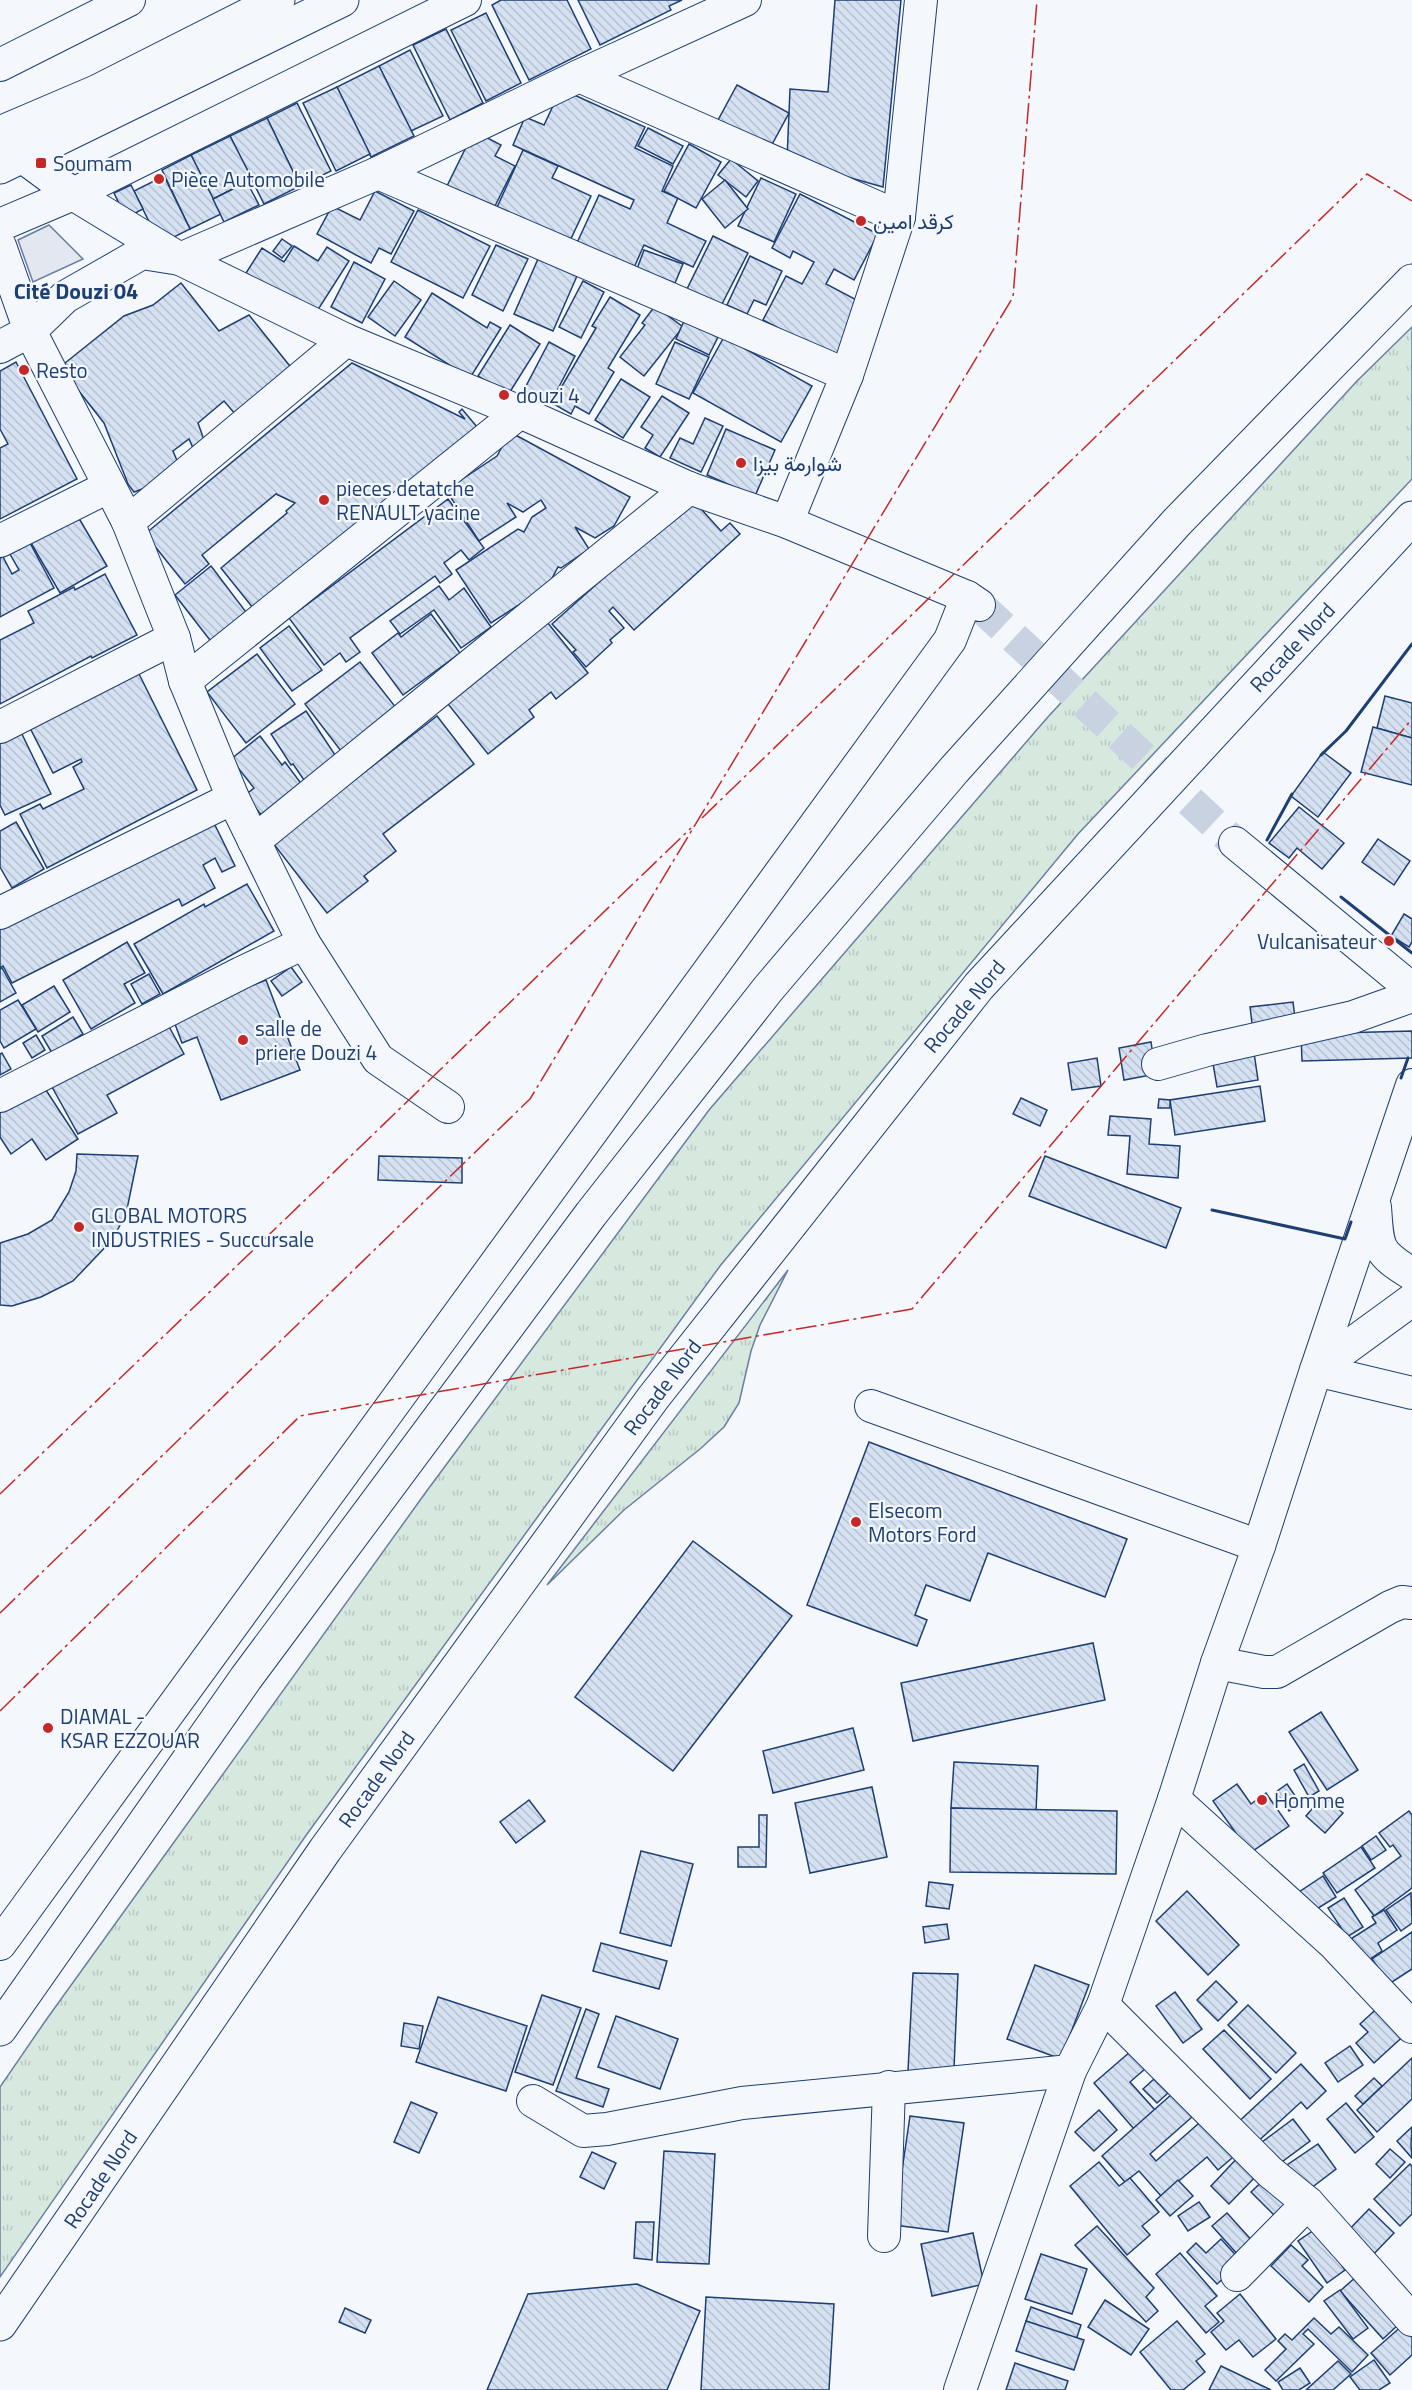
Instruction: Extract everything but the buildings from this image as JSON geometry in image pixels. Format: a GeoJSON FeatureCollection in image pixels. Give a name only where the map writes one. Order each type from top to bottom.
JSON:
{"type":"FeatureCollection","features":[{"type":"Feature","properties":{"kind":"highway"},"geometry":{"type":"LineString","coordinates":[[0,133],[96,92],[278,0]]}},
{"type":"Feature","properties":{"kind":"highway"},"geometry":{"type":"LineString","coordinates":[[11,162],[342,0]]}},
{"type":"Feature","properties":{"kind":"highway"},"geometry":{"type":"LineString","coordinates":[[3,2024],[246,1677],[591,1214],[768,989],[954,770],[1177,522],[1412,281]]}},
{"type":"Feature","properties":{"kind":"highway","name":"Rocade Nord"},"geometry":{"type":"LineString","coordinates":[[0,2324],[325,1850],[652,1398],[979,986],[1412,518]]}},
{"type":"Feature","properties":{"kind":"street"},"geometry":{"type":"LineString","coordinates":[[0,65],[129,0]]}},
{"type":"Feature","properties":{"kind":"street"},"geometry":{"type":"LineString","coordinates":[[0,225],[74,194],[465,0]]}},
{"type":"Feature","properties":{"kind":"street"},"geometry":{"type":"LineString","coordinates":[[0,347],[30,332],[65,297],[142,253],[180,259],[378,172],[579,76],[746,0]]}},
{"type":"Feature","properties":{"kind":"street"},"geometry":{"type":"LineString","coordinates":[[787,522],[847,375],[899,218],[921,0]]}},
{"type":"Feature","properties":{"kind":"street"},"geometry":{"type":"LineString","coordinates":[[579,76],[899,218]]}},
{"type":"Feature","properties":{"kind":"street"},"geometry":{"type":"LineString","coordinates":[[0,1944],[950,640],[973,601],[787,522],[689,488],[520,412],[346,340],[180,259],[74,194],[11,162]]}},
{"type":"Feature","properties":{"kind":"street"},"geometry":{"type":"LineString","coordinates":[[378,172],[847,375]]}},
{"type":"Feature","properties":{"kind":"street"},"geometry":{"type":"LineString","coordinates":[[0,246],[30,332],[128,522],[174,638],[185,681],[233,798],[303,943],[378,1059],[448,1107]]}},
{"type":"Feature","properties":{"kind":"street"},"geometry":{"type":"LineString","coordinates":[[128,522],[346,340]]}},
{"type":"Feature","properties":{"kind":"street"},"geometry":{"type":"LineString","coordinates":[[185,681],[520,412]]}},
{"type":"Feature","properties":{"kind":"street"},"geometry":{"type":"LineString","coordinates":[[0,541],[108,487]]}},
{"type":"Feature","properties":{"kind":"street"},"geometry":{"type":"LineString","coordinates":[[254,841],[689,488]]}},
{"type":"Feature","properties":{"kind":"street"},"geometry":{"type":"LineString","coordinates":[[0,727],[174,638]]}},
{"type":"Feature","properties":{"kind":"street"},"geometry":{"type":"LineString","coordinates":[[0,913],[233,798]]}},
{"type":"Feature","properties":{"kind":"street"},"geometry":{"type":"LineString","coordinates":[[1235,843],[1412,989]]}},
{"type":"Feature","properties":{"kind":"street"},"geometry":{"type":"LineString","coordinates":[[0,1096],[303,943]]}},
{"type":"Feature","properties":{"kind":"street"},"geometry":{"type":"LineString","coordinates":[[1158,1064],[1207,1050],[1353,1017],[1412,996]]}},
{"type":"Feature","properties":{"kind":"street"},"geometry":{"type":"LineString","coordinates":[[960,2390],[1070,2071],[1103,2005],[1174,1800],[1217,1663],[1259,1546],[1412,1086]]}},
{"type":"Feature","properties":{"kind":"street"},"geometry":{"type":"LineString","coordinates":[[1374,1202],[1377,1242],[1391,1261],[1412,1274]]}},
{"type":"Feature","properties":{"kind":"street"},"geometry":{"type":"LineString","coordinates":[[1316,1370],[1412,1300]]}},
{"type":"Feature","properties":{"kind":"street"},"geometry":{"type":"LineString","coordinates":[[1316,1370],[1412,1393]]}},
{"type":"Feature","properties":{"kind":"street"},"geometry":{"type":"LineString","coordinates":[[871,1406],[1259,1546]]}},
{"type":"Feature","properties":{"kind":"street"},"geometry":{"type":"LineString","coordinates":[[1217,1663],[1264,1672],[1277,1672],[1390,1607],[1402,1602],[1412,1603]]}},
{"type":"Feature","properties":{"kind":"street"},"geometry":{"type":"LineString","coordinates":[[1174,1800],[1335,1945],[1412,2027]]}},
{"type":"Feature","properties":{"kind":"street"},"geometry":{"type":"LineString","coordinates":[[1103,2005],[1270,2172],[1308,2204],[1412,2320]]}},
{"type":"Feature","properties":{"kind":"street"},"geometry":{"type":"LineString","coordinates":[[533,2101],[583,2131],[607,2129],[742,2103],[1070,2071]]}},
{"type":"Feature","properties":{"kind":"street"},"geometry":{"type":"LineString","coordinates":[[884,2236],[889,2087]]}},
{"type":"Feature","properties":{"kind":"street"},"geometry":{"type":"LineString","coordinates":[[1237,2275],[1308,2204]]}},
{"type":"Feature","properties":{"kind":"green space"},"geometry":{"type":"Polygon","coordinates":[[[1412,327],[1412,479],[1078,834],[720,1266],[307,1834],[0,2277],[0,2087],[426,1492],[709,1110],[1047,718],[1357,381],[1412,327]]]}},
{"type":"Feature","properties":{"kind":"green space"},"geometry":{"type":"Polygon","coordinates":[[[788,1270],[760,1325],[751,1351],[739,1403],[724,1427],[624,1510],[547,1585],[788,1270]]]}},
{"type":"Feature","properties":{"kind":"shaded area"},"geometry":{"type":"Polygon","coordinates":[[[49,225],[83,259],[33,282],[18,240],[49,225]]]}},
{"type":"Feature","properties":{"kind":"tunnel"},"geometry":{"type":"LineString","coordinates":[[979,605],[1235,843]]}},
{"type":"Feature","properties":{"kind":"wall"},"geometry":{"type":"LineString","coordinates":[[1321,755],[1346,731],[1412,644]]}},
{"type":"Feature","properties":{"kind":"wall"},"geometry":{"type":"LineString","coordinates":[[1267,840],[1292,794]]}},
{"type":"Feature","properties":{"kind":"wall"},"geometry":{"type":"LineString","coordinates":[[1341,897],[1412,953]]}},
{"type":"Feature","properties":{"kind":"wall"},"geometry":{"type":"LineString","coordinates":[[1401,1078],[1408,1058]]}},
{"type":"Feature","properties":{"kind":"wall"},"geometry":{"type":"LineString","coordinates":[[1212,1210],[1345,1239],[1351,1222]]}},
{"type":"Feature","properties":{"kind":"power"},"geometry":{"type":"LineString","coordinates":[[0,1613],[530,1099],[1013,297],[1037,0]]}},
{"type":"Feature","properties":{"kind":"power"},"geometry":{"type":"LineString","coordinates":[[702,818],[1367,174],[1412,201]]}},
{"type":"Feature","properties":{"kind":"power"},"geometry":{"type":"LineString","coordinates":[[0,1711],[300,1416],[912,1309],[1412,719]]}},
{"type":"Feature","properties":{"kind":"power"},"geometry":{"type":"LineString","coordinates":[[0,1494],[691,828]]}},
{"type":"Feature","properties":{"kind":"place","name":"Soumam"},"geometry":{"type":"Point","coordinates":[41,163]}},
{"type":"Feature","properties":{"kind":"place","name":"Pièce Automobile"},"geometry":{"type":"Point","coordinates":[159,179]}},
{"type":"Feature","properties":{"kind":"place","name":"كرقد امين"},"geometry":{"type":"Point","coordinates":[861,221]}},
{"type":"Feature","properties":{"kind":"place","name":"Resto"},"geometry":{"type":"Point","coordinates":[24,370]}},
{"type":"Feature","properties":{"kind":"place","name":"douzi 4"},"geometry":{"type":"Point","coordinates":[504,395]}},
{"type":"Feature","properties":{"kind":"place","name":"شوارمة بيزا"},"geometry":{"type":"Point","coordinates":[741,463]}},
{"type":"Feature","properties":{"kind":"place","name":"pieces detatche RENAULT yacine"},"geometry":{"type":"Point","coordinates":[324,500]}},
{"type":"Feature","properties":{"kind":"place","name":"Vulcanisateur"},"geometry":{"type":"Point","coordinates":[1389,941]}},
{"type":"Feature","properties":{"kind":"place","name":"salle de priere Douzi 4"},"geometry":{"type":"Point","coordinates":[243,1040]}},
{"type":"Feature","properties":{"kind":"place","name":"GLOBAL MOTORS INDUSTRIES - Succursale"},"geometry":{"type":"Point","coordinates":[79,1227]}},
{"type":"Feature","properties":{"kind":"place","name":"Elsecom Motors Ford"},"geometry":{"type":"Point","coordinates":[856,1522]}},
{"type":"Feature","properties":{"kind":"place","name":"DIAMAL - KSAR EZZOUAR"},"geometry":{"type":"Point","coordinates":[48,1728]}},
{"type":"Feature","properties":{"kind":"place","name":"Homme"},"geometry":{"type":"Point","coordinates":[1262,1800]}},
{"type":"Feature","properties":{"kind":"district","name":"Cité Douzi 04"},"geometry":{"type":"Point","coordinates":[76,291]}}]}
